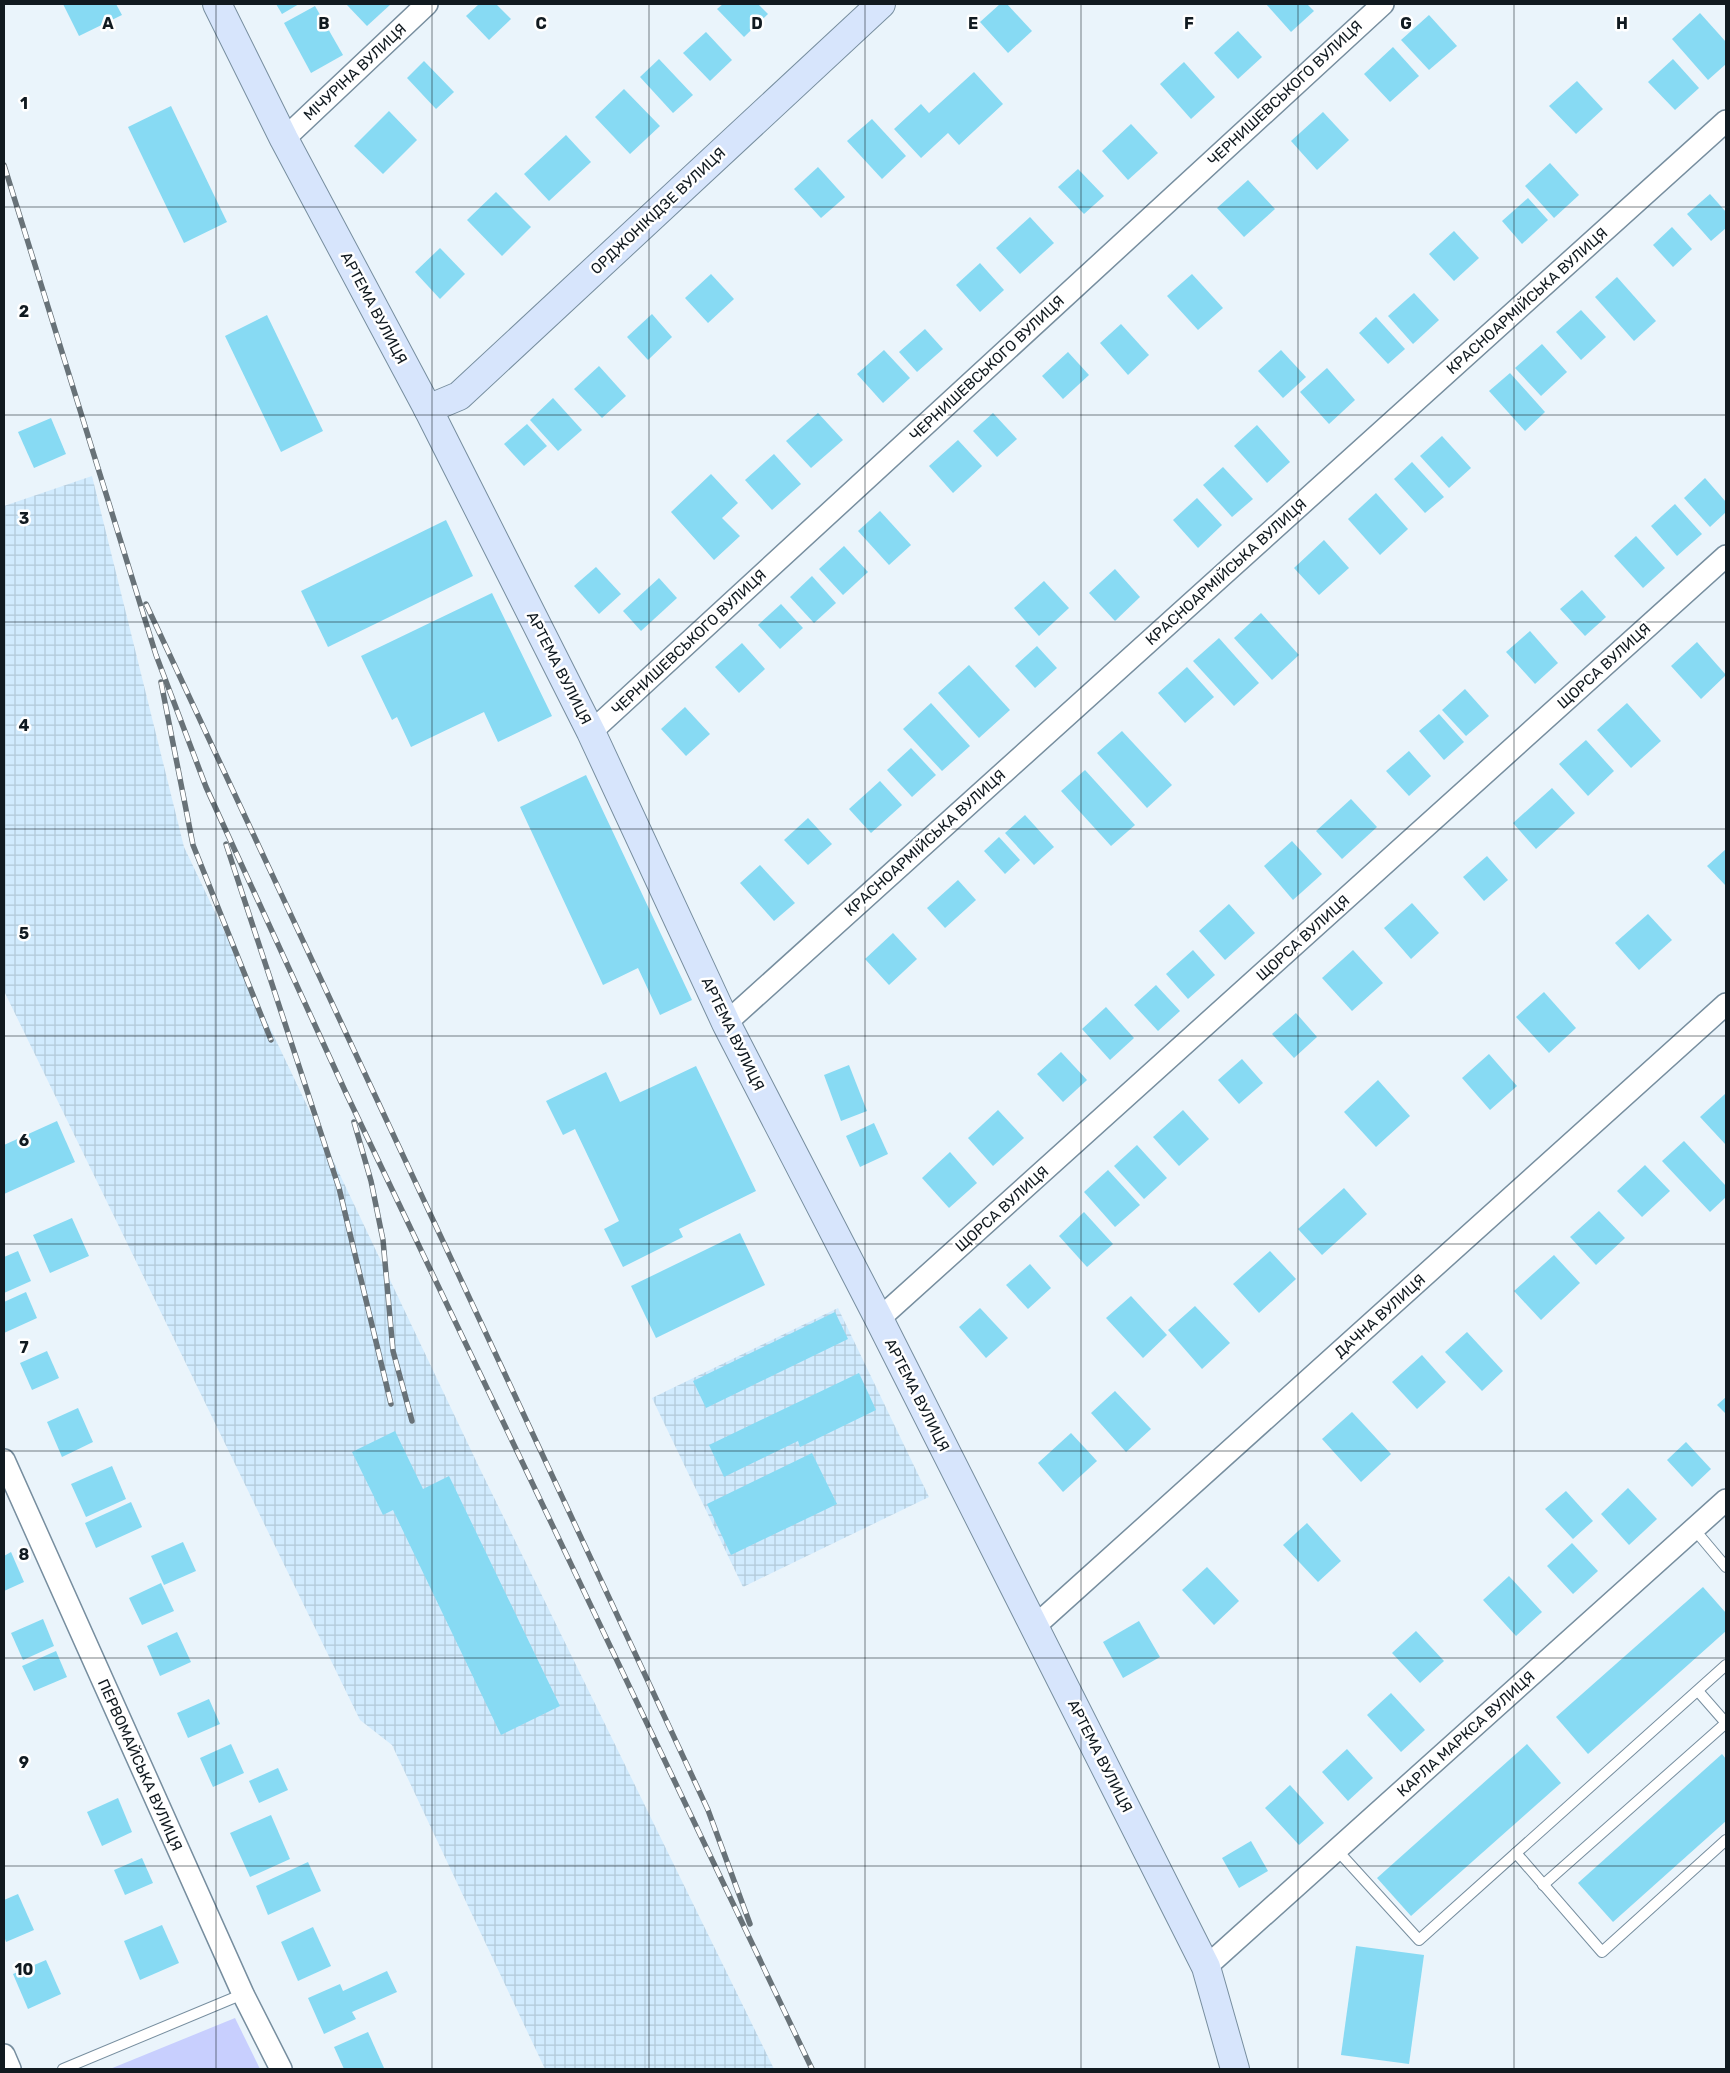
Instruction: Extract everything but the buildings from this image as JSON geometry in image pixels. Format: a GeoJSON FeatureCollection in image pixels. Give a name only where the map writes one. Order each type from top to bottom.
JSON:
{"type":"FeatureCollection","features":[{"type":"Feature","properties":{"kind":"main road","name":"АРТЕМА ВУЛИЦЯ"},"geometry":{"type":"LineString","coordinates":[[217,4],[284,140],[428,409],[591,732],[726,1023],[879,1320],[1206,1967],[1235,2069]]}},
{"type":"Feature","properties":{"kind":"main road","name":"ОРДЖОНІКІДЗЕ ВУЛИЦЯ"},"geometry":{"type":"LineString","coordinates":[[428,409],[459,396],[881,4]]}},
{"type":"Feature","properties":{"kind":"street","name":"МІЧУРІНА ВУЛИЦЯ"},"geometry":{"type":"LineString","coordinates":[[284,140],[427,4]]}},
{"type":"Feature","properties":{"kind":"street","name":"ЧЕРНИШЕВСЬКОГО ВУЛИЦЯ"},"geometry":{"type":"LineString","coordinates":[[591,732],[1382,4]]}},
{"type":"Feature","properties":{"kind":"street","name":"КРАСНОАРМІЙСЬКА ВУЛИЦЯ"},"geometry":{"type":"LineString","coordinates":[[726,1023],[1726,121]]}},
{"type":"Feature","properties":{"kind":"street","name":"ЩОРСА ВУЛИЦЯ"},"geometry":{"type":"LineString","coordinates":[[879,1320],[1726,556]]}},
{"type":"Feature","properties":{"kind":"street","name":"ДАЧНА ВУЛИЦЯ"},"geometry":{"type":"LineString","coordinates":[[1034,1627],[1726,1004]]}},
{"type":"Feature","properties":{"kind":"street","name":"ПЕРВОМАЙСЬКА ВУЛИЦЯ"},"geometry":{"type":"LineString","coordinates":[[4,1460],[243,1994],[282,2069]]}},
{"type":"Feature","properties":{"kind":"street","name":"КАРЛА МАРКСА ВУЛИЦЯ"},"geometry":{"type":"LineString","coordinates":[[1206,1967],[1726,1500]]}},
{"type":"Feature","properties":{"kind":"street"},"geometry":{"type":"LineString","coordinates":[[4,2055],[10,2069]]}},
{"type":"Feature","properties":{"kind":"lane"},"geometry":{"type":"LineString","coordinates":[[1694,1529],[1726,1567]]}},
{"type":"Feature","properties":{"kind":"lane"},"geometry":{"type":"LineString","coordinates":[[1337,1850],[1418,1940],[1726,1665]]}},
{"type":"Feature","properties":{"kind":"lane"},"geometry":{"type":"LineString","coordinates":[[1543,1885],[1726,1723],[1698,1691]]}},
{"type":"Feature","properties":{"kind":"lane"},"geometry":{"type":"LineString","coordinates":[[1516,1853],[1602,1952],[1726,1840]]}},
{"type":"Feature","properties":{"kind":"lane"},"geometry":{"type":"LineString","coordinates":[[63,2069],[243,1994]]}},
{"type":"Feature","properties":{"kind":"shaded area"},"geometry":{"type":"Polygon","coordinates":[[[92,476],[184,847],[479,1467],[774,2069],[545,2069],[392,1745],[360,1720],[4,991],[4,506],[92,476]]]}},
{"type":"Feature","properties":{"kind":"shaded area"},"geometry":{"type":"Polygon","coordinates":[[[838,1308],[929,1497],[743,1587],[652,1398],[838,1308]]]}},
{"type":"Feature","properties":{"kind":"shaded area"},"geometry":{"type":"Polygon","coordinates":[[[235,2018],[260,2069],[110,2069],[235,2018]]]}},
{"type":"Feature","properties":{"kind":"railway"},"geometry":{"type":"LineString","coordinates":[[4,165],[156,655],[206,787],[346,1093],[812,2069]]}},
{"type":"Feature","properties":{"kind":"railway"},"geometry":{"type":"LineString","coordinates":[[146,604],[708,1810],[750,1924]]}},
{"type":"Feature","properties":{"kind":"railway"},"geometry":{"type":"LineString","coordinates":[[161,682],[193,845],[271,1040]]}},
{"type":"Feature","properties":{"kind":"railway"},"geometry":{"type":"LineString","coordinates":[[226,844],[339,1188],[391,1404]]}},
{"type":"Feature","properties":{"kind":"railway"},"geometry":{"type":"LineString","coordinates":[[354,1122],[371,1181],[383,1240],[393,1351],[412,1421]]}}]}
